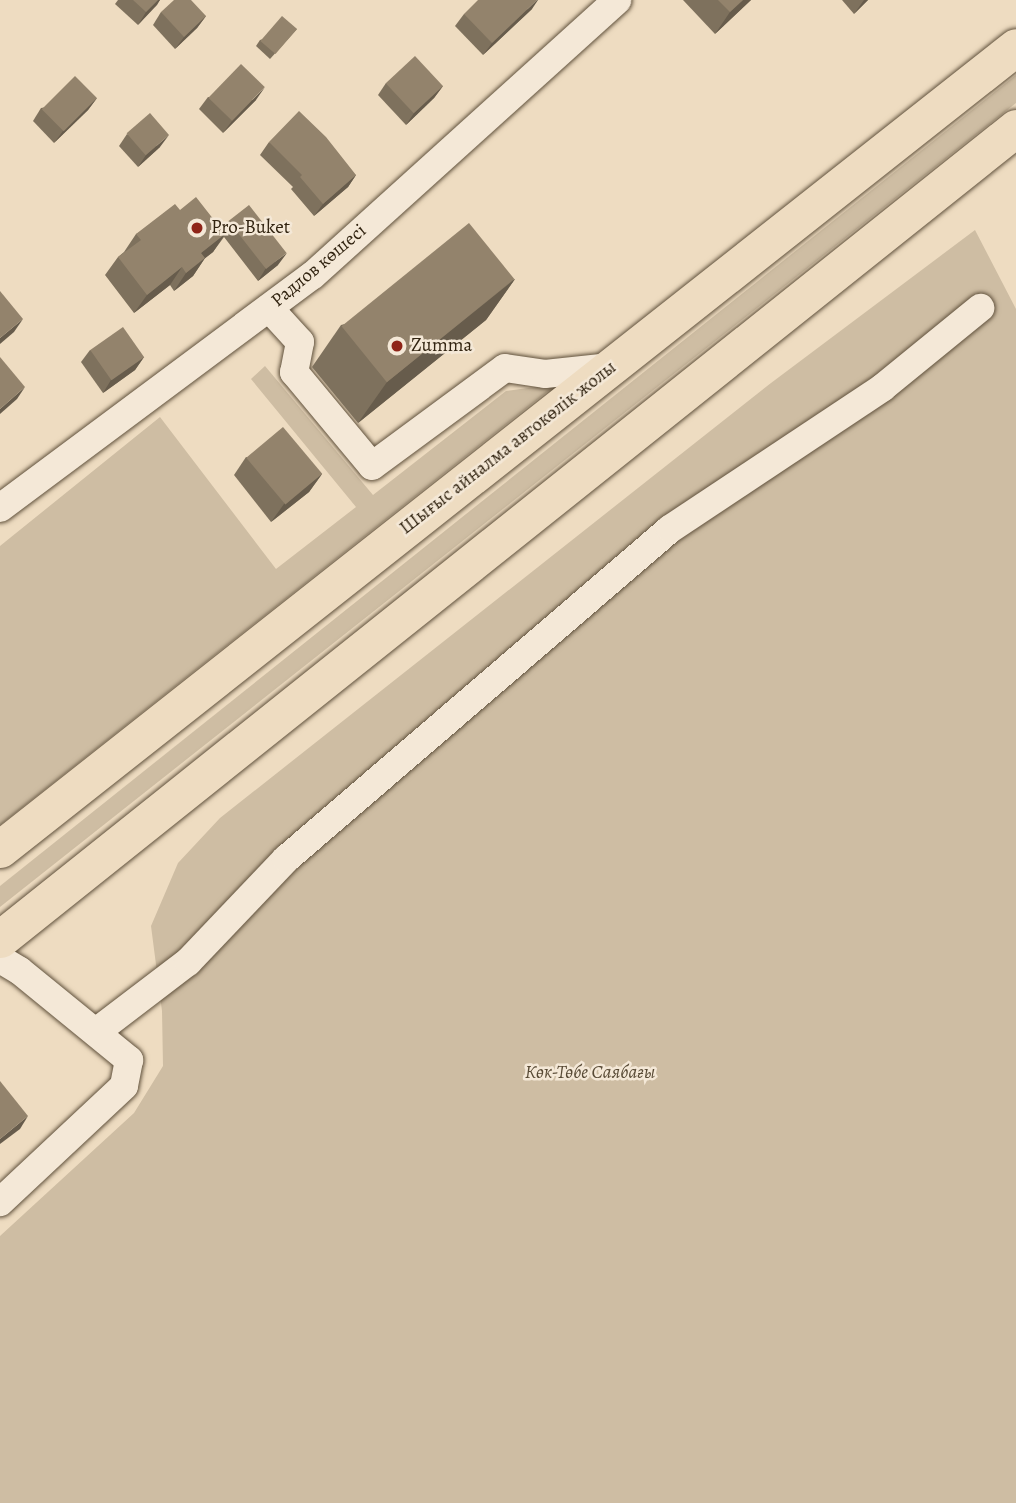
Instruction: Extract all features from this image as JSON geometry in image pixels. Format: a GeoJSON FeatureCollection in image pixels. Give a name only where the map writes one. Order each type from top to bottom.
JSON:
{"type":"FeatureCollection","features":[{"type":"Feature","properties":{"kind":"main road","name":"Шығыс айналма автокөлік жолы"},"geometry":{"type":"LineString","coordinates":[[0,849],[1016,47]]}},
{"type":"Feature","properties":{"kind":"main road"},"geometry":{"type":"LineString","coordinates":[[0,939],[1016,128]]}},
{"type":"Feature","properties":{"kind":"street","name":"Радлов көшесі"},"geometry":{"type":"LineString","coordinates":[[0,508],[313,275],[617,0]]}},
{"type":"Feature","properties":{"kind":"street"},"geometry":{"type":"LineString","coordinates":[[96,1032],[188,962],[286,859],[670,529],[882,388],[980,308]]}},
{"type":"Feature","properties":{"kind":"street"},"geometry":{"type":"LineString","coordinates":[[269,309],[300,342],[294,372],[372,466],[505,368],[545,374],[611,367]]}},
{"type":"Feature","properties":{"kind":"street"},"geometry":{"type":"LineString","coordinates":[[0,959],[129,1060],[124,1086],[0,1202]]}},
{"type":"Feature","properties":{"kind":"green space"},"geometry":{"type":"Polygon","coordinates":[[[1016,75],[1016,103],[0,907],[0,886],[1016,75]]]}},
{"type":"Feature","properties":{"kind":"green space","name":"Көк-Төбе Саябағы"},"geometry":{"type":"Polygon","coordinates":[[[975,230],[1016,309],[1016,1503],[0,1503],[0,1236],[134,1113],[163,1066],[162,1011],[151,926],[178,863],[220,818],[771,383],[975,230]]]}},
{"type":"Feature","properties":{"kind":"green space"},"geometry":{"type":"Polygon","coordinates":[[[265,366],[373,495],[506,391],[557,384],[0,825],[0,546],[160,417],[276,569],[356,507],[251,379],[265,366]]]}},
{"type":"Feature","properties":{"kind":"building"},"geometry":{"type":"Polygon","coordinates":[[[133,0],[158,0],[146,12],[133,0]]]}},
{"type":"Feature","properties":{"kind":"building"},"geometry":{"type":"Polygon","coordinates":[[[174,0],[191,0],[206,16],[184,37],[161,12],[174,0]]]}},
{"type":"Feature","properties":{"kind":"building"},"geometry":{"type":"Polygon","coordinates":[[[478,0],[537,0],[492,43],[464,14],[478,0]]]}},
{"type":"Feature","properties":{"kind":"building"},"geometry":{"type":"Polygon","coordinates":[[[718,0],[743,0],[730,12],[718,0]]]}},
{"type":"Feature","properties":{"kind":"building"},"geometry":{"type":"Polygon","coordinates":[[[282,16],[297,29],[275,54],[260,41],[282,16]]]}},
{"type":"Feature","properties":{"kind":"building"},"geometry":{"type":"Polygon","coordinates":[[[415,56],[443,86],[414,113],[386,83],[415,56]]]}},
{"type":"Feature","properties":{"kind":"building"},"geometry":{"type":"Polygon","coordinates":[[[241,64],[265,87],[232,121],[208,98],[241,64]]]}},
{"type":"Feature","properties":{"kind":"building"},"geometry":{"type":"Polygon","coordinates":[[[75,76],[97,98],[64,131],[42,109],[75,76]]]}},
{"type":"Feature","properties":{"kind":"building"},"geometry":{"type":"Polygon","coordinates":[[[299,111],[326,137],[356,175],[323,204],[300,177],[302,175],[269,142],[299,111]]]}},
{"type":"Feature","properties":{"kind":"building"},"geometry":{"type":"Polygon","coordinates":[[[150,113],[169,135],[146,155],[127,133],[150,113]]]}},
{"type":"Feature","properties":{"kind":"building"},"geometry":{"type":"Polygon","coordinates":[[[196,197],[225,234],[201,253],[205,258],[186,273],[182,267],[147,295],[118,257],[141,240],[136,234],[175,204],[180,210],[196,197]]]}},
{"type":"Feature","properties":{"kind":"building"},"geometry":{"type":"Polygon","coordinates":[[[249,205],[287,253],[266,269],[229,221],[249,205]]]}},
{"type":"Feature","properties":{"kind":"building"},"geometry":{"type":"Polygon","coordinates":[[[469,223],[514,279],[387,382],[342,326],[469,223]]]}},
{"type":"Feature","properties":{"kind":"building"},"geometry":{"type":"Polygon","coordinates":[[[0,291],[23,319],[0,338],[0,291]]]}},
{"type":"Feature","properties":{"kind":"building"},"geometry":{"type":"Polygon","coordinates":[[[123,327],[144,357],[111,380],[90,350],[123,327]]]}},
{"type":"Feature","properties":{"kind":"building"},"geometry":{"type":"Polygon","coordinates":[[[0,357],[25,387],[0,409],[0,357]]]}},
{"type":"Feature","properties":{"kind":"building"},"geometry":{"type":"Polygon","coordinates":[[[283,427],[322,474],[285,505],[246,458],[283,427]]]}},
{"type":"Feature","properties":{"kind":"building"},"geometry":{"type":"Polygon","coordinates":[[[0,1081],[28,1116],[0,1139],[0,1081]]]}},
{"type":"Feature","properties":{"kind":"place","name":"Pro-Buket"},"geometry":{"type":"Point","coordinates":[197,228]}},
{"type":"Feature","properties":{"kind":"place","name":"Zumma"},"geometry":{"type":"Point","coordinates":[397,346]}}]}
